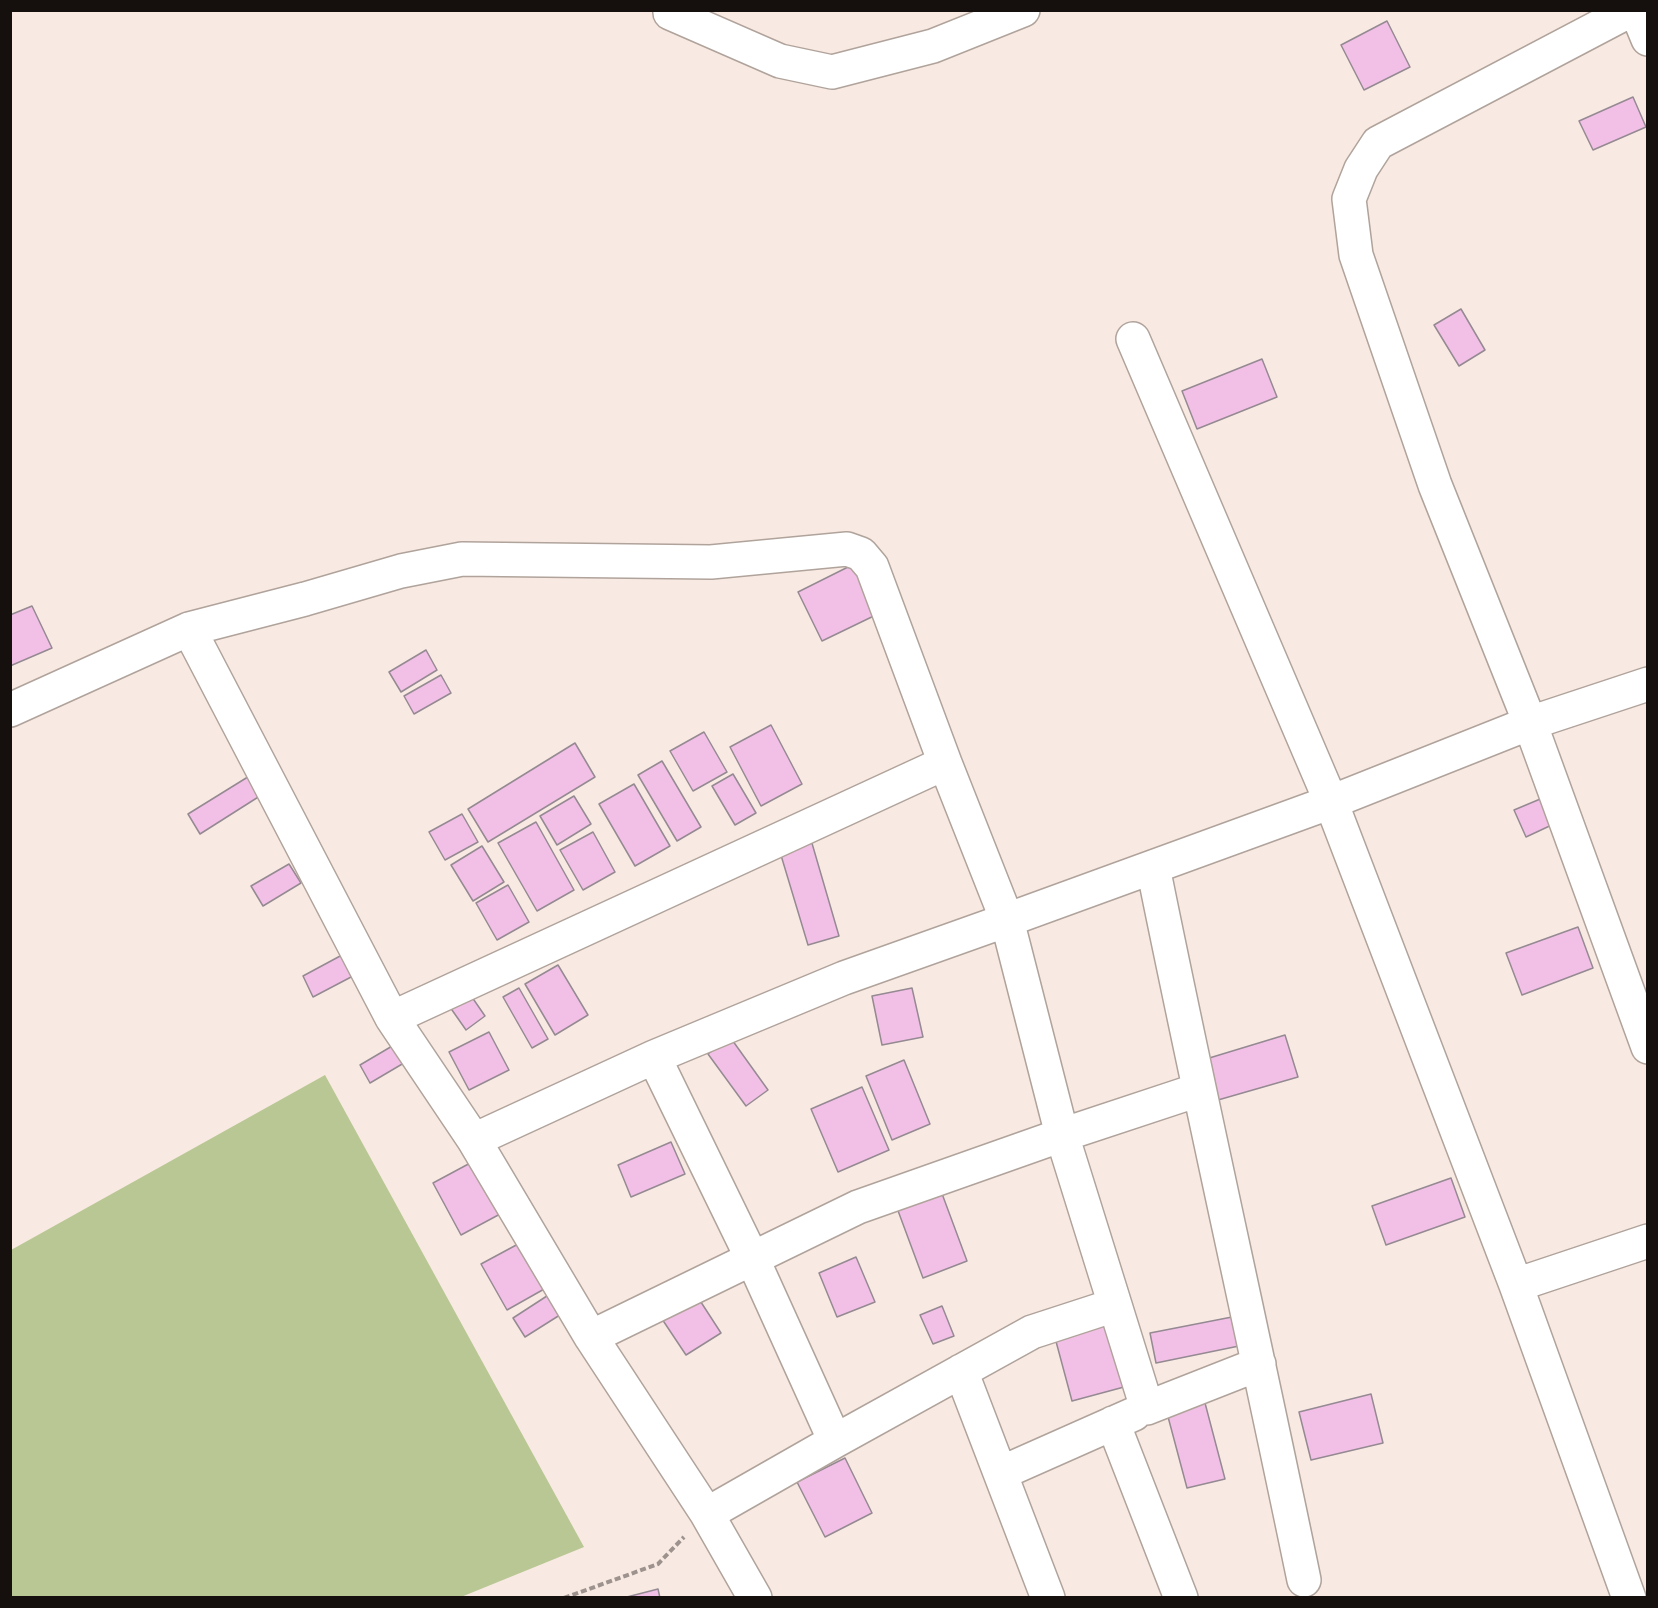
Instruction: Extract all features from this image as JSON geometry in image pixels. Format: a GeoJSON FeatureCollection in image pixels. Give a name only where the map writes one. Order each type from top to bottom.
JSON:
{"type":"FeatureCollection","features":[{"type":"Feature","properties":{"kind":"street"},"geometry":{"type":"LineString","coordinates":[[668,11],[780,61],[832,72],[933,46],[1023,10]]}},
{"type":"Feature","properties":{"kind":"street"},"geometry":{"type":"LineString","coordinates":[[1631,10],[1378,143],[1361,169],[1349,199],[1356,255],[1435,485],[1530,723],[1647,1047]]}},
{"type":"Feature","properties":{"kind":"street"},"geometry":{"type":"LineString","coordinates":[[1636,10],[1647,39]]}},
{"type":"Feature","properties":{"kind":"street"},"geometry":{"type":"LineString","coordinates":[[1133,339],[1331,802],[1516,1285],[1629,1598]]}},
{"type":"Feature","properties":{"kind":"street"},"geometry":{"type":"LineString","coordinates":[[10,710],[189,629],[401,571],[462,559],[711,562],[847,549],[861,554],[872,567],[945,763],[1007,920],[1062,1135],[1147,1408]]}},
{"type":"Feature","properties":{"kind":"street"},"geometry":{"type":"LineString","coordinates":[[189,629],[392,1018],[474,1140],[591,1337],[707,1514],[755,1598]]}},
{"type":"Feature","properties":{"kind":"street"},"geometry":{"type":"LineString","coordinates":[[474,1140],[654,1057],[844,978],[1331,802],[1530,723],[1647,684]]}},
{"type":"Feature","properties":{"kind":"street"},"geometry":{"type":"LineString","coordinates":[[392,1018],[945,763]]}},
{"type":"Feature","properties":{"kind":"street"},"geometry":{"type":"LineString","coordinates":[[1153,867],[1198,1089],[1304,1580]]}},
{"type":"Feature","properties":{"kind":"street"},"geometry":{"type":"LineString","coordinates":[[654,1057],[753,1260],[835,1440]]}},
{"type":"Feature","properties":{"kind":"street"},"geometry":{"type":"LineString","coordinates":[[591,1337],[858,1207],[1198,1089]]}},
{"type":"Feature","properties":{"kind":"street"},"geometry":{"type":"LineString","coordinates":[[1516,1285],[1647,1241]]}},
{"type":"Feature","properties":{"kind":"street"},"geometry":{"type":"LineString","coordinates":[[707,1514],[835,1440],[1032,1332],[1115,1305]]}},
{"type":"Feature","properties":{"kind":"street"},"geometry":{"type":"LineString","coordinates":[[1001,1473],[1147,1408],[1259,1364]]}},
{"type":"Feature","properties":{"kind":"street"},"geometry":{"type":"LineString","coordinates":[[961,1371],[1048,1598]]}},
{"type":"Feature","properties":{"kind":"street"},"geometry":{"type":"LineString","coordinates":[[1113,1423],[1181,1598]]}},
{"type":"Feature","properties":{"kind":"path"},"geometry":{"type":"LineString","coordinates":[[564,1598],[658,1564],[707,1514]]}},
{"type":"Feature","properties":{"kind":"green space"},"geometry":{"type":"Polygon","coordinates":[[[325,1075],[584,1547],[461,1597],[11,1597],[11,1250],[325,1075]]]}},
{"type":"Feature","properties":{"kind":"building"},"geometry":{"type":"Polygon","coordinates":[[[1387,21],[1410,67],[1364,90],[1341,45],[1387,21]]]}},
{"type":"Feature","properties":{"kind":"building"},"geometry":{"type":"Polygon","coordinates":[[[1633,97],[1646,127],[1593,150],[1579,121],[1633,97]]]}},
{"type":"Feature","properties":{"kind":"building"},"geometry":{"type":"Polygon","coordinates":[[[1461,309],[1485,350],[1459,366],[1434,325],[1461,309]]]}},
{"type":"Feature","properties":{"kind":"building"},"geometry":{"type":"Polygon","coordinates":[[[1262,359],[1277,397],[1197,429],[1182,391],[1262,359]]]}},
{"type":"Feature","properties":{"kind":"building"},"geometry":{"type":"Polygon","coordinates":[[[858,562],[882,612],[822,641],[798,592],[858,562]]]}},
{"type":"Feature","properties":{"kind":"building"},"geometry":{"type":"Polygon","coordinates":[[[32,606],[52,648],[10,666],[10,615],[32,606]]]}},
{"type":"Feature","properties":{"kind":"building"},"geometry":{"type":"Polygon","coordinates":[[[426,650],[437,670],[401,692],[389,672],[426,650]]]}},
{"type":"Feature","properties":{"kind":"building"},"geometry":{"type":"Polygon","coordinates":[[[441,675],[451,693],[414,714],[404,696],[441,675]]]}},
{"type":"Feature","properties":{"kind":"building"},"geometry":{"type":"Polygon","coordinates":[[[771,725],[802,784],[761,806],[730,747],[771,725]]]}},
{"type":"Feature","properties":{"kind":"building"},"geometry":{"type":"Polygon","coordinates":[[[704,732],[727,772],[693,791],[670,751],[704,732]]]}},
{"type":"Feature","properties":{"kind":"building"},"geometry":{"type":"Polygon","coordinates":[[[575,743],[595,777],[488,842],[468,809],[575,743]]]}},
{"type":"Feature","properties":{"kind":"building"},"geometry":{"type":"Polygon","coordinates":[[[662,761],[701,827],[677,841],[638,775],[662,761]]]}},
{"type":"Feature","properties":{"kind":"building"},"geometry":{"type":"Polygon","coordinates":[[[733,774],[756,813],[735,825],[712,786],[733,774]]]}},
{"type":"Feature","properties":{"kind":"building"},"geometry":{"type":"Polygon","coordinates":[[[251,775],[263,794],[200,834],[188,814],[251,775]]]}},
{"type":"Feature","properties":{"kind":"building"},"geometry":{"type":"Polygon","coordinates":[[[634,784],[670,846],[635,866],[599,804],[634,784]]]}},
{"type":"Feature","properties":{"kind":"building"},"geometry":{"type":"Polygon","coordinates":[[[574,796],[591,824],[557,845],[540,816],[574,796]]]}},
{"type":"Feature","properties":{"kind":"building"},"geometry":{"type":"Polygon","coordinates":[[[1545,797],[1556,823],[1526,837],[1514,810],[1545,797]]]}},
{"type":"Feature","properties":{"kind":"building"},"geometry":{"type":"Polygon","coordinates":[[[462,814],[478,842],[445,860],[429,832],[462,814]]]}},
{"type":"Feature","properties":{"kind":"building"},"geometry":{"type":"Polygon","coordinates":[[[536,822],[574,890],[537,911],[498,843],[536,822]]]}},
{"type":"Feature","properties":{"kind":"building"},"geometry":{"type":"Polygon","coordinates":[[[593,832],[615,872],[583,890],[560,850],[593,832]]]}},
{"type":"Feature","properties":{"kind":"building"},"geometry":{"type":"Polygon","coordinates":[[[809,833],[839,936],[808,945],[777,842],[809,833]]]}},
{"type":"Feature","properties":{"kind":"building"},"geometry":{"type":"Polygon","coordinates":[[[482,846],[504,882],[473,901],[451,865],[482,846]]]}},
{"type":"Feature","properties":{"kind":"building"},"geometry":{"type":"Polygon","coordinates":[[[289,864],[301,883],[263,906],[251,886],[289,864]]]}},
{"type":"Feature","properties":{"kind":"building"},"geometry":{"type":"Polygon","coordinates":[[[508,885],[529,922],[497,940],[476,903],[508,885]]]}},
{"type":"Feature","properties":{"kind":"building"},"geometry":{"type":"Polygon","coordinates":[[[1578,927],[1593,968],[1522,995],[1506,953],[1578,927]]]}},
{"type":"Feature","properties":{"kind":"building"},"geometry":{"type":"Polygon","coordinates":[[[342,955],[353,976],[313,997],[303,976],[342,955]]]}},
{"type":"Feature","properties":{"kind":"building"},"geometry":{"type":"Polygon","coordinates":[[[558,965],[588,1015],[555,1035],[525,984],[558,965]]]}},
{"type":"Feature","properties":{"kind":"building"},"geometry":{"type":"Polygon","coordinates":[[[465,987],[485,1016],[466,1030],[445,1000],[465,987]]]}},
{"type":"Feature","properties":{"kind":"building"},"geometry":{"type":"Polygon","coordinates":[[[519,988],[548,1039],[532,1048],[503,997],[519,988]]]}},
{"type":"Feature","properties":{"kind":"building"},"geometry":{"type":"Polygon","coordinates":[[[912,988],[923,1037],[882,1045],[872,996],[912,988]]]}},
{"type":"Feature","properties":{"kind":"building"},"geometry":{"type":"Polygon","coordinates":[[[489,1032],[509,1070],[469,1090],[449,1052],[489,1032]]]}},
{"type":"Feature","properties":{"kind":"building"},"geometry":{"type":"Polygon","coordinates":[[[1285,1035],[1298,1077],[1218,1100],[1206,1059],[1285,1035]]]}},
{"type":"Feature","properties":{"kind":"building"},"geometry":{"type":"Polygon","coordinates":[[[730,1037],[768,1090],[746,1106],[708,1054],[730,1037]]]}},
{"type":"Feature","properties":{"kind":"building"},"geometry":{"type":"Polygon","coordinates":[[[399,1042],[409,1060],[370,1083],[360,1065],[399,1042]]]}},
{"type":"Feature","properties":{"kind":"building"},"geometry":{"type":"Polygon","coordinates":[[[904,1060],[930,1124],[892,1140],[866,1076],[904,1060]]]}},
{"type":"Feature","properties":{"kind":"building"},"geometry":{"type":"Polygon","coordinates":[[[862,1087],[889,1150],[838,1172],[811,1109],[862,1087]]]}},
{"type":"Feature","properties":{"kind":"building"},"geometry":{"type":"Polygon","coordinates":[[[671,1142],[685,1174],[631,1197],[618,1165],[671,1142]]]}},
{"type":"Feature","properties":{"kind":"building"},"geometry":{"type":"Polygon","coordinates":[[[474,1161],[502,1213],[461,1235],[433,1183],[474,1161]]]}},
{"type":"Feature","properties":{"kind":"building"},"geometry":{"type":"Polygon","coordinates":[[[1451,1178],[1465,1217],[1386,1245],[1372,1206],[1451,1178]]]}},
{"type":"Feature","properties":{"kind":"building"},"geometry":{"type":"Polygon","coordinates":[[[941,1191],[967,1261],[923,1278],[897,1208],[941,1191]]]}},
{"type":"Feature","properties":{"kind":"building"},"geometry":{"type":"Polygon","coordinates":[[[520,1243],[546,1288],[507,1310],[481,1264],[520,1243]]]}},
{"type":"Feature","properties":{"kind":"building"},"geometry":{"type":"Polygon","coordinates":[[[856,1257],[875,1302],[837,1317],[819,1273],[856,1257]]]}},
{"type":"Feature","properties":{"kind":"building"},"geometry":{"type":"Polygon","coordinates":[[[550,1294],[563,1313],[525,1337],[513,1318],[550,1294]]]}},
{"type":"Feature","properties":{"kind":"building"},"geometry":{"type":"Polygon","coordinates":[[[697,1296],[721,1333],[686,1355],[662,1319],[697,1296]]]}},
{"type":"Feature","properties":{"kind":"building"},"geometry":{"type":"Polygon","coordinates":[[[942,1306],[954,1336],[933,1344],[920,1315],[942,1306]]]}},
{"type":"Feature","properties":{"kind":"building"},"geometry":{"type":"Polygon","coordinates":[[[1232,1317],[1239,1346],[1156,1363],[1150,1333],[1232,1317]]]}},
{"type":"Feature","properties":{"kind":"building"},"geometry":{"type":"Polygon","coordinates":[[[1106,1320],[1124,1387],[1072,1401],[1054,1334],[1106,1320]]]}},
{"type":"Feature","properties":{"kind":"building"},"geometry":{"type":"Polygon","coordinates":[[[1371,1394],[1383,1443],[1311,1460],[1299,1412],[1371,1394]]]}},
{"type":"Feature","properties":{"kind":"building"},"geometry":{"type":"Polygon","coordinates":[[[1205,1403],[1225,1479],[1187,1488],[1167,1413],[1205,1403]]]}},
{"type":"Feature","properties":{"kind":"building"},"geometry":{"type":"Polygon","coordinates":[[[845,1458],[872,1513],[825,1537],[797,1482],[845,1458]]]}},
{"type":"Feature","properties":{"kind":"building"},"geometry":{"type":"Polygon","coordinates":[[[658,1589],[660,1598],[623,1598],[658,1589]]]}}]}
